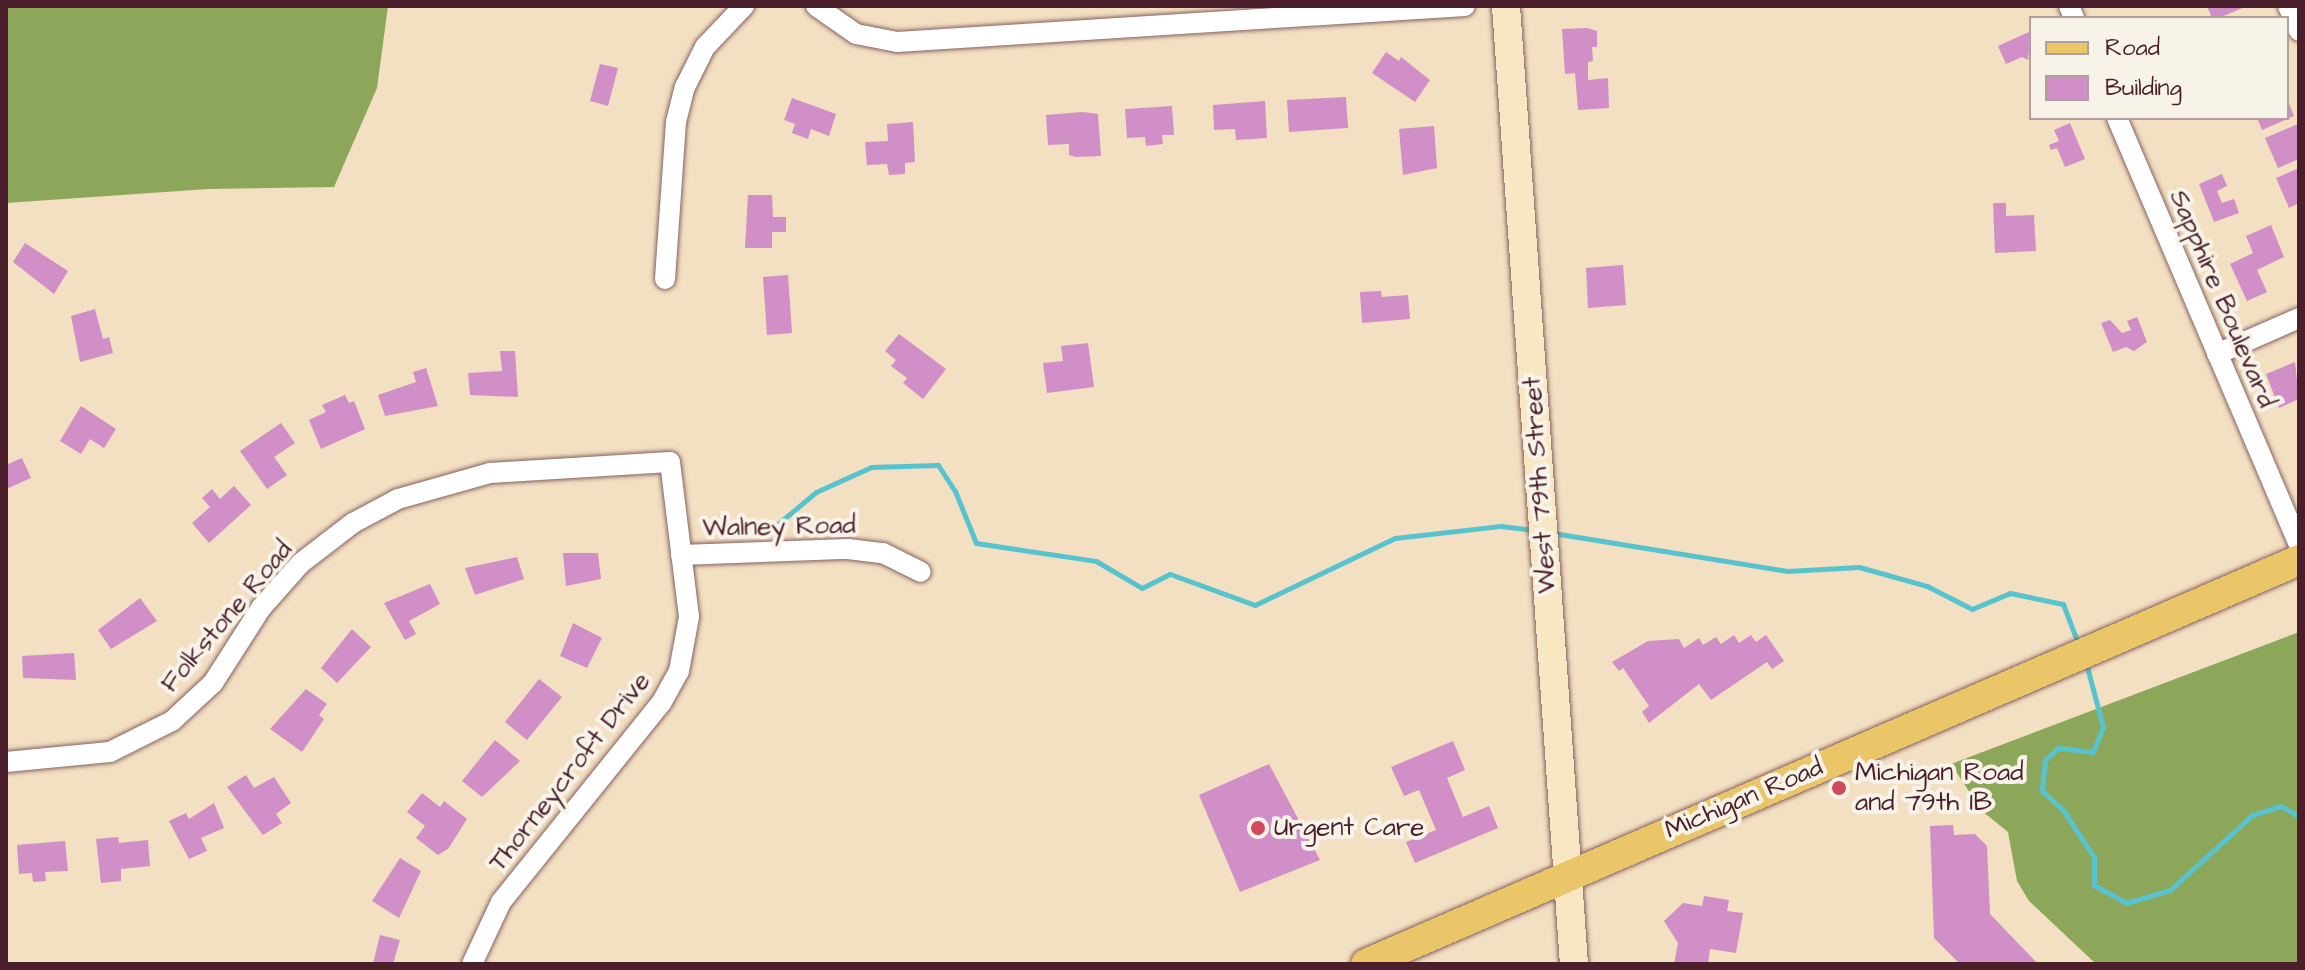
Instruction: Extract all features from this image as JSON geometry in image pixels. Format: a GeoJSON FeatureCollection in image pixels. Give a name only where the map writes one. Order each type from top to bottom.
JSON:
{"type":"FeatureCollection","features":[{"type":"Feature","properties":{"kind":"main road","name":"West 79th Street"},"geometry":{"type":"LineString","coordinates":[[1506,6],[1574,964]]}},
{"type":"Feature","properties":{"kind":"main road","name":"Michigan Road"},"geometry":{"type":"LineString","coordinates":[[1366,964],[2299,560]]}},
{"type":"Feature","properties":{"kind":"street"},"geometry":{"type":"LineString","coordinates":[[665,279],[676,122],[685,87],[705,47],[744,6]]}},
{"type":"Feature","properties":{"kind":"street"},"geometry":{"type":"LineString","coordinates":[[816,6],[856,34],[897,42],[1168,16],[1465,6]]}},
{"type":"Feature","properties":{"kind":"street"},"geometry":{"type":"LineString","coordinates":[[2288,6],[2299,31]]}},
{"type":"Feature","properties":{"kind":"street","name":"Sapphire Boulevard"},"geometry":{"type":"LineString","coordinates":[[2118,120],[2299,545]]}},
{"type":"Feature","properties":{"kind":"street"},"geometry":{"type":"LineString","coordinates":[[2217,354],[2299,318]]}},
{"type":"Feature","properties":{"kind":"street","name":"Thorneycroft Drive"},"geometry":{"type":"LineString","coordinates":[[472,964],[501,902],[673,684],[688,636],[670,462]]}},
{"type":"Feature","properties":{"kind":"street","name":"Folkstone Road"},"geometry":{"type":"LineString","coordinates":[[6,762],[98,755],[172,721],[213,683],[261,608],[301,563],[353,523],[407,495],[500,472],[670,462]]}},
{"type":"Feature","properties":{"kind":"street","name":"Walney Road"},"geometry":{"type":"LineString","coordinates":[[681,555],[848,549],[883,553],[921,572]]}},
{"type":"Feature","properties":{"kind":"green space"},"geometry":{"type":"Polygon","coordinates":[[[6,6],[388,6],[377,88],[334,187],[208,189],[6,203],[6,6]]]}},
{"type":"Feature","properties":{"kind":"green space"},"geometry":{"type":"Polygon","coordinates":[[[2299,632],[2299,964],[2096,964],[2029,901],[2017,881],[2008,832],[1982,811],[1951,764],[2299,632]]]}},
{"type":"Feature","properties":{"kind":"building"},"geometry":{"type":"Polygon","coordinates":[[[2207,6],[2247,6],[2224,16],[2211,16],[2207,6]]]}},
{"type":"Feature","properties":{"kind":"building"},"geometry":{"type":"Polygon","coordinates":[[[1587,28],[1597,31],[1597,47],[1592,47],[1593,61],[1588,62],[1588,80],[1608,78],[1609,108],[1578,110],[1575,73],[1565,74],[1562,29],[1587,28]]]}},
{"type":"Feature","properties":{"kind":"building"},"geometry":{"type":"Polygon","coordinates":[[[2029,32],[2028,60],[2022,57],[2006,64],[1998,46],[2029,32]]]}},
{"type":"Feature","properties":{"kind":"building"},"geometry":{"type":"Polygon","coordinates":[[[1386,52],[1399,61],[1401,57],[1430,80],[1415,102],[1372,73],[1386,52]]]}},
{"type":"Feature","properties":{"kind":"building"},"geometry":{"type":"Polygon","coordinates":[[[600,64],[618,68],[608,106],[590,101],[600,64]]]}},
{"type":"Feature","properties":{"kind":"building"},"geometry":{"type":"Polygon","coordinates":[[[1346,97],[1348,128],[1289,132],[1287,100],[1346,97]]]}},
{"type":"Feature","properties":{"kind":"building"},"geometry":{"type":"Polygon","coordinates":[[[792,98],[836,114],[829,136],[811,129],[808,139],[792,133],[795,124],[784,120],[792,98]]]}},
{"type":"Feature","properties":{"kind":"building"},"geometry":{"type":"Polygon","coordinates":[[[1265,101],[1267,138],[1236,140],[1235,129],[1214,130],[1213,105],[1265,101]]]}},
{"type":"Feature","properties":{"kind":"building"},"geometry":{"type":"Polygon","coordinates":[[[1172,106],[1174,135],[1162,135],[1163,144],[1146,146],[1145,137],[1127,138],[1125,109],[1172,106]]]}},
{"type":"Feature","properties":{"kind":"building"},"geometry":{"type":"Polygon","coordinates":[[[1098,114],[1101,156],[1076,157],[1069,155],[1069,144],[1048,145],[1046,115],[1098,114]]]}},
{"type":"Feature","properties":{"kind":"building"},"geometry":{"type":"Polygon","coordinates":[[[2258,120],[2285,120],[2262,130],[2258,120]]]}},
{"type":"Feature","properties":{"kind":"building"},"geometry":{"type":"Polygon","coordinates":[[[913,122],[915,162],[905,163],[905,174],[889,175],[887,164],[867,165],[865,142],[888,141],[887,124],[913,122]]]}},
{"type":"Feature","properties":{"kind":"building"},"geometry":{"type":"Polygon","coordinates":[[[2070,123],[2085,159],[2065,167],[2057,148],[2051,150],[2049,145],[2059,141],[2054,130],[2070,123]]]}},
{"type":"Feature","properties":{"kind":"building"},"geometry":{"type":"Polygon","coordinates":[[[2298,124],[2299,159],[2278,168],[2265,138],[2298,124]]]}},
{"type":"Feature","properties":{"kind":"building"},"geometry":{"type":"Polygon","coordinates":[[[1434,126],[1437,168],[1403,175],[1399,129],[1434,126]]]}},
{"type":"Feature","properties":{"kind":"building"},"geometry":{"type":"Polygon","coordinates":[[[2299,168],[2299,203],[2289,208],[2276,178],[2299,168]]]}},
{"type":"Feature","properties":{"kind":"building"},"geometry":{"type":"Polygon","coordinates":[[[2222,174],[2227,186],[2217,191],[2222,203],[2234,199],[2239,213],[2214,222],[2199,184],[2222,174]]]}},
{"type":"Feature","properties":{"kind":"building"},"geometry":{"type":"Polygon","coordinates":[[[748,195],[772,195],[773,217],[786,217],[786,232],[772,232],[772,248],[745,248],[748,195]]]}},
{"type":"Feature","properties":{"kind":"building"},"geometry":{"type":"Polygon","coordinates":[[[1993,203],[2006,203],[2006,216],[2034,215],[2036,251],[1995,253],[1993,203]]]}},
{"type":"Feature","properties":{"kind":"building"},"geometry":{"type":"Polygon","coordinates":[[[2271,225],[2284,257],[2257,270],[2267,292],[2247,301],[2230,264],[2253,253],[2246,236],[2271,225]]]}},
{"type":"Feature","properties":{"kind":"building"},"geometry":{"type":"Polygon","coordinates":[[[25,243],[68,271],[54,294],[13,262],[25,243]]]}},
{"type":"Feature","properties":{"kind":"building"},"geometry":{"type":"Polygon","coordinates":[[[1623,265],[1626,305],[1588,308],[1586,268],[1623,265]]]}},
{"type":"Feature","properties":{"kind":"building"},"geometry":{"type":"Polygon","coordinates":[[[788,275],[792,333],[767,335],[763,277],[788,275]]]}},
{"type":"Feature","properties":{"kind":"building"},"geometry":{"type":"Polygon","coordinates":[[[1381,291],[1382,297],[1408,295],[1410,319],[1362,323],[1360,292],[1381,291]]]}},
{"type":"Feature","properties":{"kind":"building"},"geometry":{"type":"Polygon","coordinates":[[[95,309],[103,339],[109,337],[113,353],[80,362],[71,316],[95,309]]]}},
{"type":"Feature","properties":{"kind":"building"},"geometry":{"type":"Polygon","coordinates":[[[2137,317],[2147,342],[2134,351],[2126,347],[2113,352],[2101,323],[2110,320],[2122,333],[2131,330],[2127,321],[2137,317]]]}},
{"type":"Feature","properties":{"kind":"building"},"geometry":{"type":"Polygon","coordinates":[[[899,334],[946,369],[923,399],[903,383],[907,378],[891,366],[896,360],[885,351],[899,334]]]}},
{"type":"Feature","properties":{"kind":"building"},"geometry":{"type":"Polygon","coordinates":[[[1088,343],[1094,387],[1047,393],[1043,363],[1063,361],[1061,346],[1088,343]]]}},
{"type":"Feature","properties":{"kind":"building"},"geometry":{"type":"Polygon","coordinates":[[[500,351],[515,351],[518,397],[470,395],[468,373],[502,371],[500,351]]]}},
{"type":"Feature","properties":{"kind":"building"},"geometry":{"type":"Polygon","coordinates":[[[2295,362],[2299,399],[2279,408],[2266,374],[2295,362]]]}},
{"type":"Feature","properties":{"kind":"building"},"geometry":{"type":"Polygon","coordinates":[[[426,368],[438,406],[385,416],[378,395],[416,382],[413,372],[426,368]]]}},
{"type":"Feature","properties":{"kind":"building"},"geometry":{"type":"Polygon","coordinates":[[[345,395],[349,403],[354,401],[365,429],[321,449],[309,420],[326,412],[322,405],[345,395]]]}},
{"type":"Feature","properties":{"kind":"building"},"geometry":{"type":"Polygon","coordinates":[[[81,406],[116,429],[104,448],[90,439],[81,454],[60,441],[81,406]]]}},
{"type":"Feature","properties":{"kind":"building"},"geometry":{"type":"Polygon","coordinates":[[[281,423],[295,443],[274,457],[287,475],[267,489],[240,451],[281,423]]]}},
{"type":"Feature","properties":{"kind":"building"},"geometry":{"type":"Polygon","coordinates":[[[22,458],[31,478],[6,489],[6,465],[22,458]]]}},
{"type":"Feature","properties":{"kind":"building"},"geometry":{"type":"Polygon","coordinates":[[[234,486],[251,505],[209,543],[192,523],[210,507],[202,498],[212,489],[220,499],[234,486]]]}},
{"type":"Feature","properties":{"kind":"building"},"geometry":{"type":"Polygon","coordinates":[[[563,553],[598,553],[601,579],[566,586],[563,553]]]}},
{"type":"Feature","properties":{"kind":"building"},"geometry":{"type":"Polygon","coordinates":[[[517,557],[524,579],[475,595],[465,568],[517,557]]]}},
{"type":"Feature","properties":{"kind":"building"},"geometry":{"type":"Polygon","coordinates":[[[430,584],[440,604],[409,621],[416,634],[405,640],[384,603],[430,584]]]}},
{"type":"Feature","properties":{"kind":"building"},"geometry":{"type":"Polygon","coordinates":[[[140,598],[157,621],[111,649],[98,630],[140,598]]]}},
{"type":"Feature","properties":{"kind":"building"},"geometry":{"type":"Polygon","coordinates":[[[573,623],[602,638],[587,668],[560,656],[573,623]]]}},
{"type":"Feature","properties":{"kind":"building"},"geometry":{"type":"Polygon","coordinates":[[[352,629],[371,647],[337,683],[321,668],[352,629]]]}},
{"type":"Feature","properties":{"kind":"building"},"geometry":{"type":"Polygon","coordinates":[[[1734,635],[1739,643],[1751,635],[1756,642],[1766,635],[1784,661],[1772,669],[1767,662],[1711,700],[1699,684],[1649,723],[1642,712],[1649,706],[1623,668],[1619,671],[1612,662],[1648,641],[1679,639],[1684,648],[1699,638],[1703,645],[1716,637],[1721,644],[1734,635]]]}},
{"type":"Feature","properties":{"kind":"building"},"geometry":{"type":"Polygon","coordinates":[[[74,653],[76,680],[23,678],[22,656],[74,653]]]}},
{"type":"Feature","properties":{"kind":"building"},"geometry":{"type":"Polygon","coordinates":[[[539,679],[562,697],[527,740],[505,722],[539,679]]]}},
{"type":"Feature","properties":{"kind":"building"},"geometry":{"type":"Polygon","coordinates":[[[306,689],[327,704],[319,715],[324,719],[302,752],[270,729],[306,689]]]}},
{"type":"Feature","properties":{"kind":"building"},"geometry":{"type":"Polygon","coordinates":[[[495,740],[520,761],[482,797],[462,781],[495,740]]]}},
{"type":"Feature","properties":{"kind":"building"},"geometry":{"type":"Polygon","coordinates":[[[1453,741],[1465,770],[1447,778],[1463,817],[1489,806],[1498,828],[1415,863],[1406,842],[1436,830],[1419,790],[1404,796],[1391,767],[1453,741]]]}},
{"type":"Feature","properties":{"kind":"building","name":"Urgent Care"},"geometry":{"type":"Polygon","coordinates":[[[1269,764],[1320,860],[1240,892],[1199,795],[1269,764]]]}},
{"type":"Feature","properties":{"kind":"building"},"geometry":{"type":"Polygon","coordinates":[[[246,775],[254,788],[274,777],[291,803],[276,814],[282,823],[263,835],[227,787],[246,775]]]}},
{"type":"Feature","properties":{"kind":"building"},"geometry":{"type":"Polygon","coordinates":[[[422,793],[440,807],[444,801],[467,819],[448,849],[438,855],[416,838],[425,826],[407,812],[422,793]]]}},
{"type":"Feature","properties":{"kind":"building"},"geometry":{"type":"Polygon","coordinates":[[[214,803],[224,828],[201,838],[207,851],[189,859],[169,821],[186,813],[189,819],[214,803]]]}},
{"type":"Feature","properties":{"kind":"building"},"geometry":{"type":"Polygon","coordinates":[[[1953,825],[1954,835],[1975,834],[1987,846],[1990,914],[2038,964],[1960,964],[1934,938],[1930,826],[1953,825]]]}},
{"type":"Feature","properties":{"kind":"building"},"geometry":{"type":"Polygon","coordinates":[[[118,837],[119,843],[148,840],[150,866],[121,869],[121,881],[101,883],[96,839],[118,837]]]}},
{"type":"Feature","properties":{"kind":"building"},"geometry":{"type":"Polygon","coordinates":[[[65,841],[68,871],[45,872],[46,881],[33,882],[32,873],[19,874],[17,845],[65,841]]]}},
{"type":"Feature","properties":{"kind":"building"},"geometry":{"type":"Polygon","coordinates":[[[400,858],[421,871],[399,918],[372,901],[400,858]]]}},
{"type":"Feature","properties":{"kind":"building"},"geometry":{"type":"Polygon","coordinates":[[[1704,896],[1729,900],[1727,911],[1743,913],[1736,953],[1710,949],[1708,964],[1674,964],[1678,943],[1664,921],[1683,903],[1702,906],[1704,896]]]}},
{"type":"Feature","properties":{"kind":"building"},"geometry":{"type":"Polygon","coordinates":[[[380,935],[400,940],[393,964],[373,964],[380,935]]]}},
{"type":"Feature","properties":{"kind":"waterway"},"geometry":{"type":"LineString","coordinates":[[779,523],[816,492],[871,467],[938,465],[955,491],[976,543],[1096,561],[1142,588],[1170,574],[1255,605],[1395,538],[1501,526],[1535,530]]}},
{"type":"Feature","properties":{"kind":"waterway"},"geometry":{"type":"LineString","coordinates":[[1553,533],[1787,571],[1859,567],[1927,586],[1972,609],[2010,593],[2063,604],[2079,646]]}},
{"type":"Feature","properties":{"kind":"waterway"},"geometry":{"type":"LineString","coordinates":[[2086,663],[2103,727],[2093,752],[2058,748],[2045,760],[2042,791],[2063,810],[2094,857],[2094,885],[2126,903],[2170,890],[2252,815],[2281,806],[2299,817]]}},
{"type":"Feature","properties":{"kind":"place","name":"Michigan Road and 79th IB"},"geometry":{"type":"Point","coordinates":[1839,788]}},
{"type":"Feature","properties":{"kind":"place","name":"Urgent Care"},"geometry":{"type":"Point","coordinates":[1258,828]}}]}
